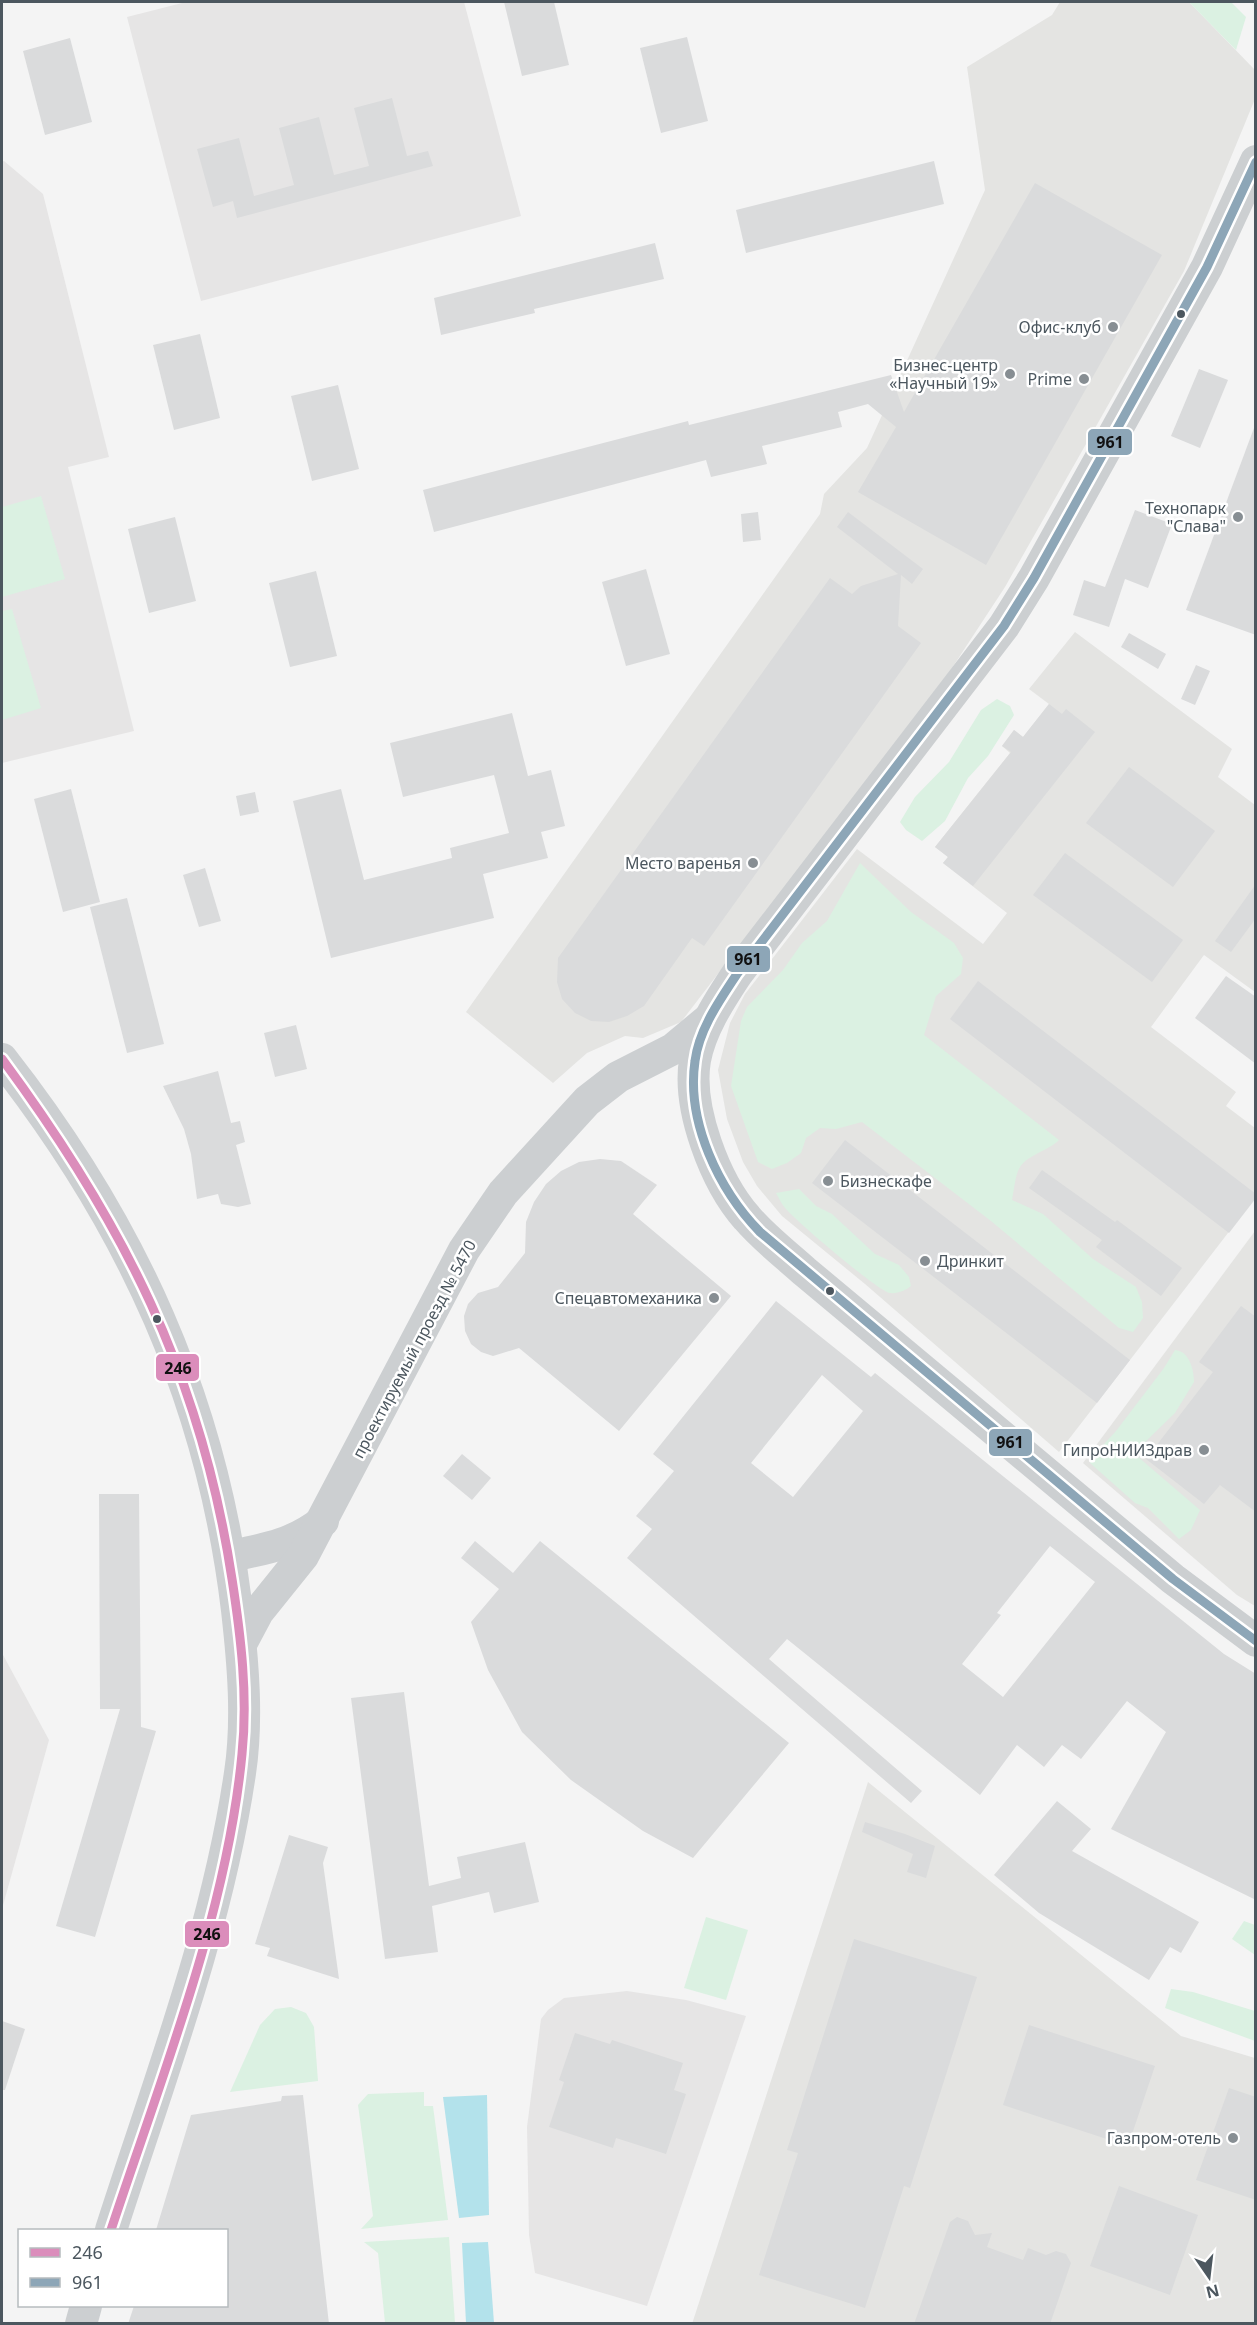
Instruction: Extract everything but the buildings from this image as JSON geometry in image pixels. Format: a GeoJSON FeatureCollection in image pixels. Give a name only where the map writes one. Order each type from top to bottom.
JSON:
{"type":"FeatureCollection","features":[{"type":"Feature","properties":{"kind":"street"},"geometry":{"type":"LineString","coordinates":[[1256,161],[1207,267],[1034,578],[1004,626],[789,903],[737,974],[709,1019],[695,1060],[695,1088],[700,1119],[717,1173],[746,1218],[804,1271],[1103,1520],[1231,1625],[1256,1641]]}},
{"type":"Feature","properties":{"kind":"street","name":"проектируемый проезд № 5470"},"geometry":{"type":"LineString","coordinates":[[241,1644],[258,1612],[303,1557],[324,1521],[464,1250],[503,1193],[587,1101],[618,1077],[673,1049],[709,1019]]}},
{"type":"Feature","properties":{"kind":"street"},"geometry":{"type":"LineString","coordinates":[[2,1059],[87,1181],[139,1270],[169,1339],[194,1407],[211,1466],[231,1556],[241,1644],[241,1769],[225,1858],[192,1980],[111,2229]]}},
{"type":"Feature","properties":{"kind":"street"},"geometry":{"type":"LineString","coordinates":[[646,1064],[672,1066],[695,1088]]}},
{"type":"Feature","properties":{"kind":"street","name":"проектируемый проезд № 5470"},"geometry":{"type":"LineString","coordinates":[[231,1556],[269,1549],[304,1536],[324,1521]]}},
{"type":"Feature","properties":{"kind":"street"},"geometry":{"type":"LineString","coordinates":[[81,2324],[86,2307]]}},
{"type":"Feature","properties":{"kind":"shaded area"},"geometry":{"type":"Polygon","coordinates":[[[186,2],[464,2],[521,216],[201,301],[127,17],[186,2]]]}},
{"type":"Feature","properties":{"kind":"shaded area"},"geometry":{"type":"Polygon","coordinates":[[[1060,2],[1189,2],[1255,70],[1255,99],[1184,271],[1005,587],[950,671],[681,1022],[643,1038],[625,1036],[587,1053],[553,1083],[466,1012],[820,514],[824,494],[867,448],[985,190],[967,67],[1052,15],[1060,2]]]}},
{"type":"Feature","properties":{"kind":"shaded area"},"geometry":{"type":"Polygon","coordinates":[[[4,161],[43,194],[109,457],[68,467],[134,731],[2,763],[2,162],[4,161]]]}},
{"type":"Feature","properties":{"kind":"shaded area"},"geometry":{"type":"Polygon","coordinates":[[[1075,632],[1232,749],[1218,777],[1255,805],[1255,992],[1204,955],[1151,1027],[1236,1092],[1226,1106],[1255,1128],[1255,1198],[1059,1452],[865,1284],[782,1216],[757,1186],[743,1162],[727,1119],[718,1070],[730,1023],[745,994],[857,849],[983,944],[1007,913],[943,863],[948,857],[935,847],[1010,753],[1002,746],[1014,730],[1023,737],[1049,704],[1029,689],[1075,632]]]}},
{"type":"Feature","properties":{"kind":"shaded area"},"geometry":{"type":"Polygon","coordinates":[[[1255,1231],[1255,1606],[1237,1595],[1083,1463],[1255,1231]]]}},
{"type":"Feature","properties":{"kind":"shaded area"},"geometry":{"type":"Polygon","coordinates":[[[2,1653],[49,1740],[2,1909],[2,1653]]]}},
{"type":"Feature","properties":{"kind":"shaded area"},"geometry":{"type":"Polygon","coordinates":[[[868,1782],[1181,2036],[1255,2058],[1255,2323],[692,2324],[868,1782]]]}},
{"type":"Feature","properties":{"kind":"shaded area"},"geometry":{"type":"Polygon","coordinates":[[[627,1991],[686,2000],[746,2016],[647,2306],[535,2273],[529,2235],[527,2127],[541,2019],[548,2010],[564,1998],[627,1991]]]}},
{"type":"Feature","properties":{"kind":"green space"},"geometry":{"type":"Polygon","coordinates":[[[1189,2],[1231,2],[1246,17],[1236,50],[1189,2]]]}},
{"type":"Feature","properties":{"kind":"green space"},"geometry":{"type":"Polygon","coordinates":[[[41,496],[65,579],[2,597],[2,507],[41,496]]]}},
{"type":"Feature","properties":{"kind":"green space"},"geometry":{"type":"Polygon","coordinates":[[[12,609],[41,708],[2,720],[2,611],[12,609]]]}},
{"type":"Feature","properties":{"kind":"green space"},"geometry":{"type":"Polygon","coordinates":[[[997,699],[1010,706],[1014,715],[988,756],[968,778],[945,821],[922,841],[906,830],[900,822],[915,797],[949,762],[981,710],[997,699]]]}},
{"type":"Feature","properties":{"kind":"green space"},"geometry":{"type":"Polygon","coordinates":[[[860,863],[911,912],[954,943],[963,958],[961,974],[936,996],[924,1035],[1059,1140],[1028,1159],[1020,1167],[1012,1200],[1043,1214],[1093,1259],[1136,1287],[1142,1302],[1143,1318],[1133,1332],[1119,1328],[991,1221],[862,1122],[836,1129],[820,1128],[806,1138],[801,1153],[787,1163],[772,1169],[758,1162],[731,1086],[741,1021],[747,1007],[783,970],[802,943],[827,921],[860,863]]]}},
{"type":"Feature","properties":{"kind":"green space"},"geometry":{"type":"Polygon","coordinates":[[[799,1189],[816,1206],[832,1214],[875,1254],[899,1265],[909,1277],[911,1286],[896,1293],[883,1290],[821,1241],[786,1209],[776,1193],[799,1189]]]}},
{"type":"Feature","properties":{"kind":"green space"},"geometry":{"type":"Polygon","coordinates":[[[1175,1350],[1187,1357],[1192,1366],[1194,1382],[1175,1413],[1143,1444],[1137,1456],[1200,1510],[1191,1530],[1179,1539],[1148,1508],[1135,1503],[1090,1463],[1092,1457],[1116,1431],[1164,1368],[1175,1350]]]}},
{"type":"Feature","properties":{"kind":"green space"},"geometry":{"type":"Polygon","coordinates":[[[706,1917],[748,1930],[726,2000],[684,1988],[706,1917]]]}},
{"type":"Feature","properties":{"kind":"green space"},"geometry":{"type":"Polygon","coordinates":[[[1244,1921],[1255,1925],[1255,1955],[1232,1939],[1244,1921]]]}},
{"type":"Feature","properties":{"kind":"green space"},"geometry":{"type":"Polygon","coordinates":[[[1171,1989],[1193,1992],[1255,2011],[1255,2041],[1165,2008],[1171,1989]]]}},
{"type":"Feature","properties":{"kind":"green space"},"geometry":{"type":"Polygon","coordinates":[[[291,2007],[306,2013],[314,2027],[318,2081],[230,2092],[260,2025],[275,2009],[291,2007]]]}},
{"type":"Feature","properties":{"kind":"green space"},"geometry":{"type":"Polygon","coordinates":[[[424,2092],[424,2106],[433,2106],[448,2220],[361,2229],[373,2216],[358,2105],[368,2094],[424,2092]]]}},
{"type":"Feature","properties":{"kind":"green space"},"geometry":{"type":"Polygon","coordinates":[[[449,2237],[455,2323],[385,2323],[378,2253],[364,2242],[449,2237]]]}},
{"type":"Feature","properties":{"kind":"water"},"geometry":{"type":"Polygon","coordinates":[[[487,2095],[489,2215],[459,2218],[443,2097],[487,2095]]]}},
{"type":"Feature","properties":{"kind":"water"},"geometry":{"type":"Polygon","coordinates":[[[488,2242],[494,2323],[466,2323],[462,2243],[488,2242]]]}},
{"type":"Feature","properties":{"kind":"transit line","name":"961"},"geometry":{"type":"LineString","coordinates":[[1256,162],[1207,267],[1034,578],[1004,626],[737,974],[711,1015],[701,1038],[695,1061],[694,1084],[696,1108],[709,1154],[731,1196],[760,1232],[1173,1579],[1256,1641]]}},
{"type":"Feature","properties":{"kind":"transit line","name":"246"},"geometry":{"type":"LineString","coordinates":[[2,1059],[46,1120],[120,1242],[151,1304],[178,1368],[200,1435],[218,1505],[232,1579],[241,1645],[244,1732],[234,1814],[222,1874],[190,1995],[111,2229]]}},
{"type":"Feature","properties":{"kind":"place","name":"Офис-клуб"},"geometry":{"type":"Point","coordinates":[1113,327]}},
{"type":"Feature","properties":{"kind":"place","name":"Бизнес-центр «Научный 19»"},"geometry":{"type":"Point","coordinates":[1010,374]}},
{"type":"Feature","properties":{"kind":"place","name":"Prime"},"geometry":{"type":"Point","coordinates":[1084,379]}},
{"type":"Feature","properties":{"kind":"place","name":"Технопарк \"Слава\""},"geometry":{"type":"Point","coordinates":[1238,517]}},
{"type":"Feature","properties":{"kind":"place","name":"Место варенья"},"geometry":{"type":"Point","coordinates":[753,863]}},
{"type":"Feature","properties":{"kind":"place","name":"Бизнескафе"},"geometry":{"type":"Point","coordinates":[828,1181]}},
{"type":"Feature","properties":{"kind":"place","name":"Дринкит"},"geometry":{"type":"Point","coordinates":[925,1261]}},
{"type":"Feature","properties":{"kind":"place","name":"Спецавтомеханика"},"geometry":{"type":"Point","coordinates":[714,1298]}},
{"type":"Feature","properties":{"kind":"place","name":"ГипроНИИЗдрав"},"geometry":{"type":"Point","coordinates":[1204,1450]}},
{"type":"Feature","properties":{"kind":"place","name":"Газпром-отель"},"geometry":{"type":"Point","coordinates":[1233,2138]}}]}
